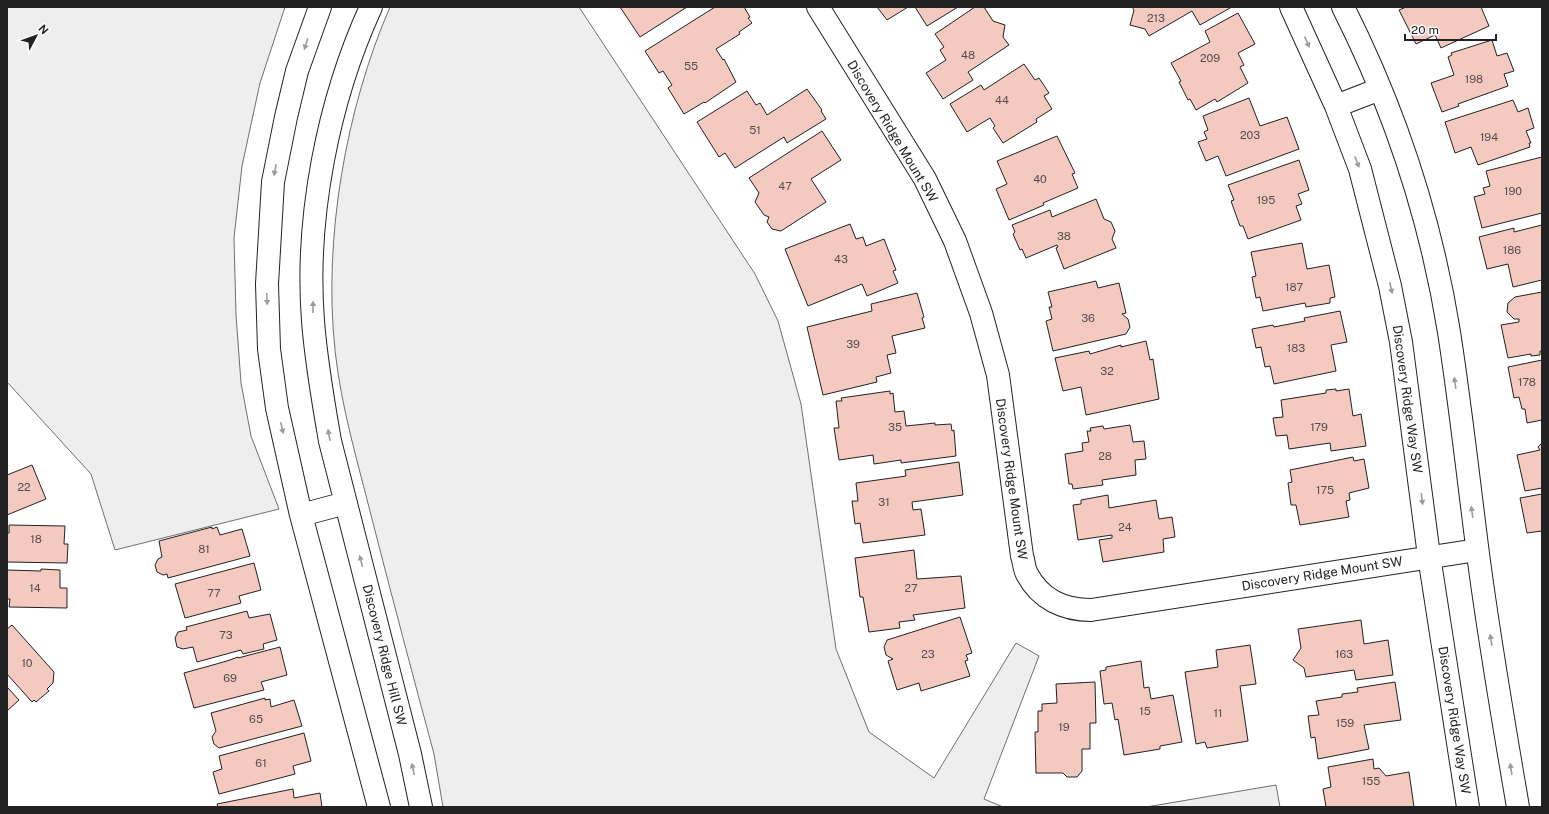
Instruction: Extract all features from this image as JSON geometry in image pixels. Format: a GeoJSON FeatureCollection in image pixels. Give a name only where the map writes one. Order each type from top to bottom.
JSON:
{"type":"FeatureCollection","features":[{"type":"Feature","properties":{"kind":"street"},"geometry":{"type":"LineString","coordinates":[[320,7],[297,71],[273,182],[268,248],[268,349],[277,408],[302,515],[379,807]]}},
{"type":"Feature","properties":{"kind":"street","name":"Discovery Ridge Hill SW"},"geometry":{"type":"LineString","coordinates":[[371,7],[361,29],[343,80],[328,132],[316,206],[313,261],[313,320],[321,389],[330,441],[410,754],[421,807]]}},
{"type":"Feature","properties":{"kind":"street","name":"Discovery Ridge Mount SW"},"geometry":{"type":"LineString","coordinates":[[818,7],[925,178],[955,241],[981,313],[998,375],[1022,556],[1027,573],[1038,588],[1048,598],[1075,610],[1091,610],[1429,556],[1477,550]]}},
{"type":"Feature","properties":{"kind":"street","name":"Discovery Ridge Way SW"},"geometry":{"type":"LineString","coordinates":[[1291,7],[1336,106],[1360,169],[1390,286],[1410,404],[1429,556],[1468,807]]}},
{"type":"Feature","properties":{"kind":"street"},"geometry":{"type":"LineString","coordinates":[[1343,7],[1380,89],[1409,169],[1437,273],[1449,332],[1477,550],[1518,807]]}},
{"type":"Feature","properties":{"kind":"street"},"geometry":{"type":"LineString","coordinates":[[1336,106],[1380,89]]}},
{"type":"Feature","properties":{"kind":"street"},"geometry":{"type":"LineString","coordinates":[[302,515],[346,503]]}},
{"type":"Feature","properties":{"kind":"shaded area"},"geometry":{"type":"Polygon","coordinates":[[[7,7],[285,7],[260,83],[242,166],[234,238],[236,315],[241,383],[251,436],[279,509],[115,550],[91,474],[7,382],[7,7]]]}},
{"type":"Feature","properties":{"kind":"shaded area"},"geometry":{"type":"Polygon","coordinates":[[[390,7],[579,7],[755,274],[778,321],[801,404],[836,649],[869,732],[934,778],[1016,643],[1039,656],[984,799],[1003,807],[443,807],[434,754],[341,393],[335,350],[332,308],[332,264],[336,219],[350,131],[361,88],[390,7]]]}},
{"type":"Feature","properties":{"kind":"shaded area"},"geometry":{"type":"Polygon","coordinates":[[[1276,785],[1280,807],[1146,807],[1276,785]]]}},
{"type":"Feature","properties":{"kind":"building"},"geometry":{"type":"Polygon","coordinates":[[[620,7],[687,7],[640,37],[620,7]]]}},
{"type":"Feature","properties":{"kind":"building"},"geometry":{"type":"Polygon","coordinates":[[[715,7],[744,7],[750,17],[748,18],[752,23],[739,32],[740,34],[716,49],[723,60],[724,59],[736,82],[705,103],[704,102],[684,114],[668,88],[672,85],[663,71],[659,73],[645,51],[715,7]]]}},
{"type":"Feature","properties":{"kind":"building"},"geometry":{"type":"Polygon","coordinates":[[[877,7],[908,7],[887,20],[877,7]]]}},
{"type":"Feature","properties":{"kind":"building"},"geometry":{"type":"Polygon","coordinates":[[[915,7],[958,7],[927,26],[915,7]]]}},
{"type":"Feature","properties":{"kind":"building"},"geometry":{"type":"Polygon","coordinates":[[[975,7],[984,7],[993,21],[1005,25],[1003,37],[1009,45],[968,72],[973,80],[943,99],[926,73],[946,60],[940,50],[944,47],[935,34],[975,7]]]}},
{"type":"Feature","properties":{"kind":"building"},"geometry":{"type":"Polygon","coordinates":[[[1132,7],[1230,8],[1200,25],[1192,11],[1149,36],[1145,29],[1130,25],[1134,10],[1132,7]]]}},
{"type":"Feature","properties":{"kind":"building"},"geometry":{"type":"Polygon","coordinates":[[[1406,7],[1481,7],[1489,26],[1441,48],[1435,35],[1416,44],[1399,10],[1406,7]]]}},
{"type":"Feature","properties":{"kind":"building"},"geometry":{"type":"Polygon","coordinates":[[[1238,13],[1255,44],[1238,53],[1244,65],[1240,67],[1248,83],[1217,102],[1215,99],[1196,110],[1190,99],[1188,100],[1179,82],[1181,81],[1171,63],[1210,42],[1205,31],[1238,13]]]}},
{"type":"Feature","properties":{"kind":"building"},"geometry":{"type":"Polygon","coordinates":[[[1492,40],[1497,56],[1507,53],[1514,71],[1504,74],[1508,86],[1458,104],[1459,106],[1442,112],[1431,83],[1454,75],[1448,57],[1452,55],[1451,53],[1492,40]]]}},
{"type":"Feature","properties":{"kind":"building"},"geometry":{"type":"Polygon","coordinates":[[[1024,64],[1035,80],[1039,78],[1049,93],[1044,96],[1052,109],[1036,119],[1037,122],[1003,143],[993,128],[995,126],[990,118],[967,132],[950,104],[981,85],[984,90],[1024,64]]]}},
{"type":"Feature","properties":{"kind":"building"},"geometry":{"type":"Polygon","coordinates":[[[807,89],[822,110],[821,111],[826,119],[787,143],[784,137],[735,168],[725,153],[719,157],[697,122],[747,91],[756,105],[760,103],[767,115],[807,89]]]}},
{"type":"Feature","properties":{"kind":"building"},"geometry":{"type":"Polygon","coordinates":[[[1249,98],[1260,126],[1287,117],[1299,149],[1226,176],[1218,156],[1206,161],[1198,142],[1207,139],[1204,132],[1208,130],[1203,116],[1249,98]]]}},
{"type":"Feature","properties":{"kind":"building"},"geometry":{"type":"Polygon","coordinates":[[[1513,100],[1518,112],[1528,108],[1534,128],[1526,131],[1531,143],[1529,143],[1530,147],[1478,165],[1471,147],[1455,153],[1445,122],[1513,100]]]}},
{"type":"Feature","properties":{"kind":"building"},"geometry":{"type":"Polygon","coordinates":[[[822,131],[841,160],[811,179],[826,202],[781,231],[772,229],[767,222],[769,217],[764,215],[755,202],[759,193],[749,178],[822,131]]]}},
{"type":"Feature","properties":{"kind":"building"},"geometry":{"type":"Polygon","coordinates":[[[1057,136],[1075,173],[1072,174],[1078,188],[1009,220],[996,189],[1007,184],[997,161],[1057,136]]]}},
{"type":"Feature","properties":{"kind":"building"},"geometry":{"type":"Polygon","coordinates":[[[1542,157],[1542,213],[1482,228],[1474,197],[1485,194],[1483,188],[1490,186],[1486,171],[1542,157]]]}},
{"type":"Feature","properties":{"kind":"building"},"geometry":{"type":"Polygon","coordinates":[[[1299,160],[1309,190],[1298,194],[1302,204],[1296,206],[1301,220],[1248,239],[1243,226],[1240,226],[1231,201],[1234,200],[1228,185],[1299,160]]]}},
{"type":"Feature","properties":{"kind":"building"},"geometry":{"type":"Polygon","coordinates":[[[1096,199],[1104,219],[1111,222],[1115,231],[1112,239],[1116,248],[1064,269],[1056,248],[1058,247],[1057,245],[1026,258],[1022,249],[1020,250],[1013,234],[1015,232],[1012,225],[1050,210],[1052,217],[1096,199]]]}},
{"type":"Feature","properties":{"kind":"building"},"geometry":{"type":"Polygon","coordinates":[[[850,224],[856,239],[863,237],[866,246],[884,239],[896,270],[893,271],[898,283],[867,296],[862,284],[808,306],[785,249],[850,224]]]}},
{"type":"Feature","properties":{"kind":"building"},"geometry":{"type":"Polygon","coordinates":[[[1542,225],[1542,280],[1513,287],[1508,264],[1487,269],[1479,237],[1514,228],[1514,232],[1542,225]]]}},
{"type":"Feature","properties":{"kind":"building"},"geometry":{"type":"Polygon","coordinates":[[[1302,243],[1307,269],[1329,265],[1335,297],[1330,298],[1330,303],[1306,307],[1305,303],[1263,311],[1260,297],[1256,298],[1252,277],[1256,276],[1251,252],[1302,243]]]}},
{"type":"Feature","properties":{"kind":"building"},"geometry":{"type":"Polygon","coordinates":[[[1096,281],[1098,288],[1119,283],[1126,313],[1122,314],[1128,319],[1130,327],[1126,334],[1053,351],[1046,321],[1052,319],[1049,307],[1052,307],[1048,292],[1096,281]]]}},
{"type":"Feature","properties":{"kind":"building"},"geometry":{"type":"Polygon","coordinates":[[[1542,292],[1542,351],[1540,351],[1540,355],[1531,356],[1531,354],[1508,358],[1501,325],[1519,322],[1519,319],[1514,319],[1507,312],[1508,303],[1515,297],[1542,292]]]}},
{"type":"Feature","properties":{"kind":"building"},"geometry":{"type":"Polygon","coordinates":[[[917,293],[924,317],[922,318],[925,328],[892,336],[896,353],[887,355],[891,373],[876,377],[877,382],[823,395],[807,327],[872,311],[871,304],[917,293]]]}},
{"type":"Feature","properties":{"kind":"building"},"geometry":{"type":"Polygon","coordinates":[[[1340,311],[1347,342],[1331,345],[1336,371],[1274,384],[1270,366],[1265,367],[1261,347],[1256,348],[1252,329],[1273,325],[1274,327],[1305,321],[1304,318],[1340,311]]]}},
{"type":"Feature","properties":{"kind":"building"},"geometry":{"type":"Polygon","coordinates":[[[1146,341],[1150,360],[1153,359],[1159,399],[1086,415],[1081,387],[1063,391],[1055,358],[1089,351],[1090,354],[1121,345],[1121,347],[1146,341]]]}},
{"type":"Feature","properties":{"kind":"building"},"geometry":{"type":"Polygon","coordinates":[[[1542,360],[1542,420],[1527,423],[1525,409],[1522,409],[1519,397],[1514,398],[1508,367],[1542,360]]]}},
{"type":"Feature","properties":{"kind":"building"},"geometry":{"type":"Polygon","coordinates":[[[1336,389],[1336,391],[1349,389],[1353,416],[1361,414],[1366,446],[1331,451],[1330,443],[1289,449],[1287,435],[1276,436],[1273,418],[1283,417],[1281,400],[1326,393],[1326,390],[1336,389]]]}},
{"type":"Feature","properties":{"kind":"building"},"geometry":{"type":"Polygon","coordinates":[[[890,391],[890,394],[893,393],[895,412],[904,411],[906,426],[935,423],[935,425],[951,424],[952,431],[954,430],[956,456],[901,463],[901,460],[874,464],[873,455],[839,460],[834,428],[839,428],[836,401],[842,401],[841,398],[890,391]]]}},
{"type":"Feature","properties":{"kind":"building"},"geometry":{"type":"Polygon","coordinates":[[[1130,425],[1133,442],[1144,441],[1146,459],[1135,460],[1136,475],[1102,480],[1103,485],[1073,489],[1072,484],[1069,484],[1065,454],[1083,451],[1082,443],[1089,442],[1087,431],[1091,431],[1090,428],[1103,426],[1104,429],[1130,425]]]}},
{"type":"Feature","properties":{"kind":"building"},"geometry":{"type":"Polygon","coordinates":[[[1542,443],[1542,488],[1525,491],[1517,455],[1540,450],[1538,447],[1542,443]]]}},
{"type":"Feature","properties":{"kind":"building"},"geometry":{"type":"Polygon","coordinates":[[[1353,457],[1354,461],[1364,459],[1369,488],[1349,493],[1350,500],[1346,501],[1349,517],[1300,525],[1296,505],[1291,505],[1288,483],[1292,482],[1290,470],[1353,457]]]}},
{"type":"Feature","properties":{"kind":"building"},"geometry":{"type":"Polygon","coordinates":[[[959,462],[963,495],[912,502],[913,510],[921,509],[925,535],[863,543],[860,523],[855,524],[852,501],[858,501],[856,483],[906,476],[905,470],[959,462]]]}},
{"type":"Feature","properties":{"kind":"building"},"geometry":{"type":"Polygon","coordinates":[[[32,465],[46,499],[7,515],[7,475],[32,465]]]}},
{"type":"Feature","properties":{"kind":"building"},"geometry":{"type":"Polygon","coordinates":[[[1542,494],[1542,531],[1527,533],[1520,498],[1542,494]]]}},
{"type":"Feature","properties":{"kind":"building"},"geometry":{"type":"Polygon","coordinates":[[[1108,495],[1109,508],[1156,500],[1159,519],[1172,517],[1175,537],[1163,539],[1164,552],[1103,562],[1099,540],[1112,538],[1112,535],[1078,540],[1073,505],[1081,504],[1081,500],[1108,495]]]}},
{"type":"Feature","properties":{"kind":"building"},"geometry":{"type":"Polygon","coordinates":[[[9,525],[65,526],[64,544],[68,544],[67,563],[7,562],[7,533],[9,533],[9,525]]]}},
{"type":"Feature","properties":{"kind":"building"},"geometry":{"type":"Polygon","coordinates":[[[212,527],[212,529],[217,527],[220,535],[242,529],[250,556],[168,578],[167,574],[163,575],[157,572],[155,565],[158,559],[162,557],[159,541],[212,527]]]}},
{"type":"Feature","properties":{"kind":"building"},"geometry":{"type":"Polygon","coordinates":[[[914,550],[917,579],[961,576],[965,608],[913,615],[915,620],[899,622],[900,628],[869,632],[863,597],[860,597],[855,558],[914,550]]]}},
{"type":"Feature","properties":{"kind":"building"},"geometry":{"type":"Polygon","coordinates":[[[254,563],[261,590],[239,596],[241,603],[185,618],[175,584],[254,563]]]}},
{"type":"Feature","properties":{"kind":"building"},"geometry":{"type":"Polygon","coordinates":[[[41,569],[60,570],[60,588],[67,588],[67,608],[9,607],[10,599],[7,599],[7,570],[41,571],[41,569]]]}},
{"type":"Feature","properties":{"kind":"building"},"geometry":{"type":"Polygon","coordinates":[[[247,611],[249,618],[270,614],[277,640],[263,644],[264,649],[243,654],[241,650],[197,662],[193,647],[183,649],[177,647],[175,638],[178,632],[187,630],[186,627],[247,611]]]}},
{"type":"Feature","properties":{"kind":"building"},"geometry":{"type":"Polygon","coordinates":[[[960,617],[972,653],[966,655],[968,660],[965,661],[970,676],[921,691],[919,683],[897,690],[888,661],[893,659],[886,655],[884,647],[887,640],[960,617]]]}},
{"type":"Feature","properties":{"kind":"building"},"geometry":{"type":"Polygon","coordinates":[[[1361,620],[1364,644],[1388,640],[1393,675],[1356,680],[1354,670],[1306,677],[1304,668],[1293,660],[1301,648],[1298,629],[1361,620]]]}},
{"type":"Feature","properties":{"kind":"building"},"geometry":{"type":"Polygon","coordinates":[[[12,625],[54,672],[53,683],[47,689],[49,691],[36,702],[34,700],[32,702],[7,674],[7,629],[12,625]]]}},
{"type":"Feature","properties":{"kind":"building"},"geometry":{"type":"Polygon","coordinates":[[[1250,645],[1256,684],[1240,686],[1248,741],[1207,748],[1205,742],[1196,744],[1185,672],[1218,667],[1216,650],[1250,645]]]}},
{"type":"Feature","properties":{"kind":"building"},"geometry":{"type":"Polygon","coordinates":[[[280,647],[287,675],[261,682],[264,690],[194,708],[184,673],[238,657],[280,647]]]}},
{"type":"Feature","properties":{"kind":"building"},"geometry":{"type":"Polygon","coordinates":[[[1141,661],[1144,688],[1149,687],[1151,699],[1173,695],[1182,742],[1160,746],[1160,749],[1124,755],[1118,719],[1115,720],[1112,703],[1104,704],[1100,671],[1106,670],[1106,667],[1141,661]]]}},
{"type":"Feature","properties":{"kind":"building"},"geometry":{"type":"Polygon","coordinates":[[[1095,682],[1096,723],[1090,723],[1090,749],[1082,749],[1082,771],[1077,777],[1067,777],[1063,773],[1036,773],[1035,732],[1038,732],[1038,711],[1042,711],[1042,704],[1057,703],[1056,684],[1095,682]]]}},
{"type":"Feature","properties":{"kind":"building"},"geometry":{"type":"Polygon","coordinates":[[[1395,682],[1401,720],[1364,725],[1369,749],[1318,759],[1315,737],[1311,738],[1308,716],[1319,715],[1316,701],[1342,697],[1342,694],[1358,692],[1357,688],[1395,682]]]}},
{"type":"Feature","properties":{"kind":"building"},"geometry":{"type":"Polygon","coordinates":[[[7,687],[19,700],[7,711],[7,687]]]}},
{"type":"Feature","properties":{"kind":"building"},"geometry":{"type":"Polygon","coordinates":[[[265,698],[265,700],[270,699],[271,707],[294,700],[302,726],[219,748],[214,744],[212,737],[216,731],[211,713],[265,698]]]}},
{"type":"Feature","properties":{"kind":"building"},"geometry":{"type":"Polygon","coordinates":[[[304,733],[311,761],[293,766],[295,774],[219,794],[213,772],[222,769],[219,756],[304,733]]]}},
{"type":"Feature","properties":{"kind":"building"},"geometry":{"type":"Polygon","coordinates":[[[1373,759],[1374,769],[1379,768],[1386,776],[1409,772],[1414,807],[1326,807],[1323,789],[1331,787],[1328,767],[1373,759]]]}},
{"type":"Feature","properties":{"kind":"building"},"geometry":{"type":"Polygon","coordinates":[[[293,789],[294,798],[320,793],[322,807],[218,807],[217,804],[293,789]]]}}]}
